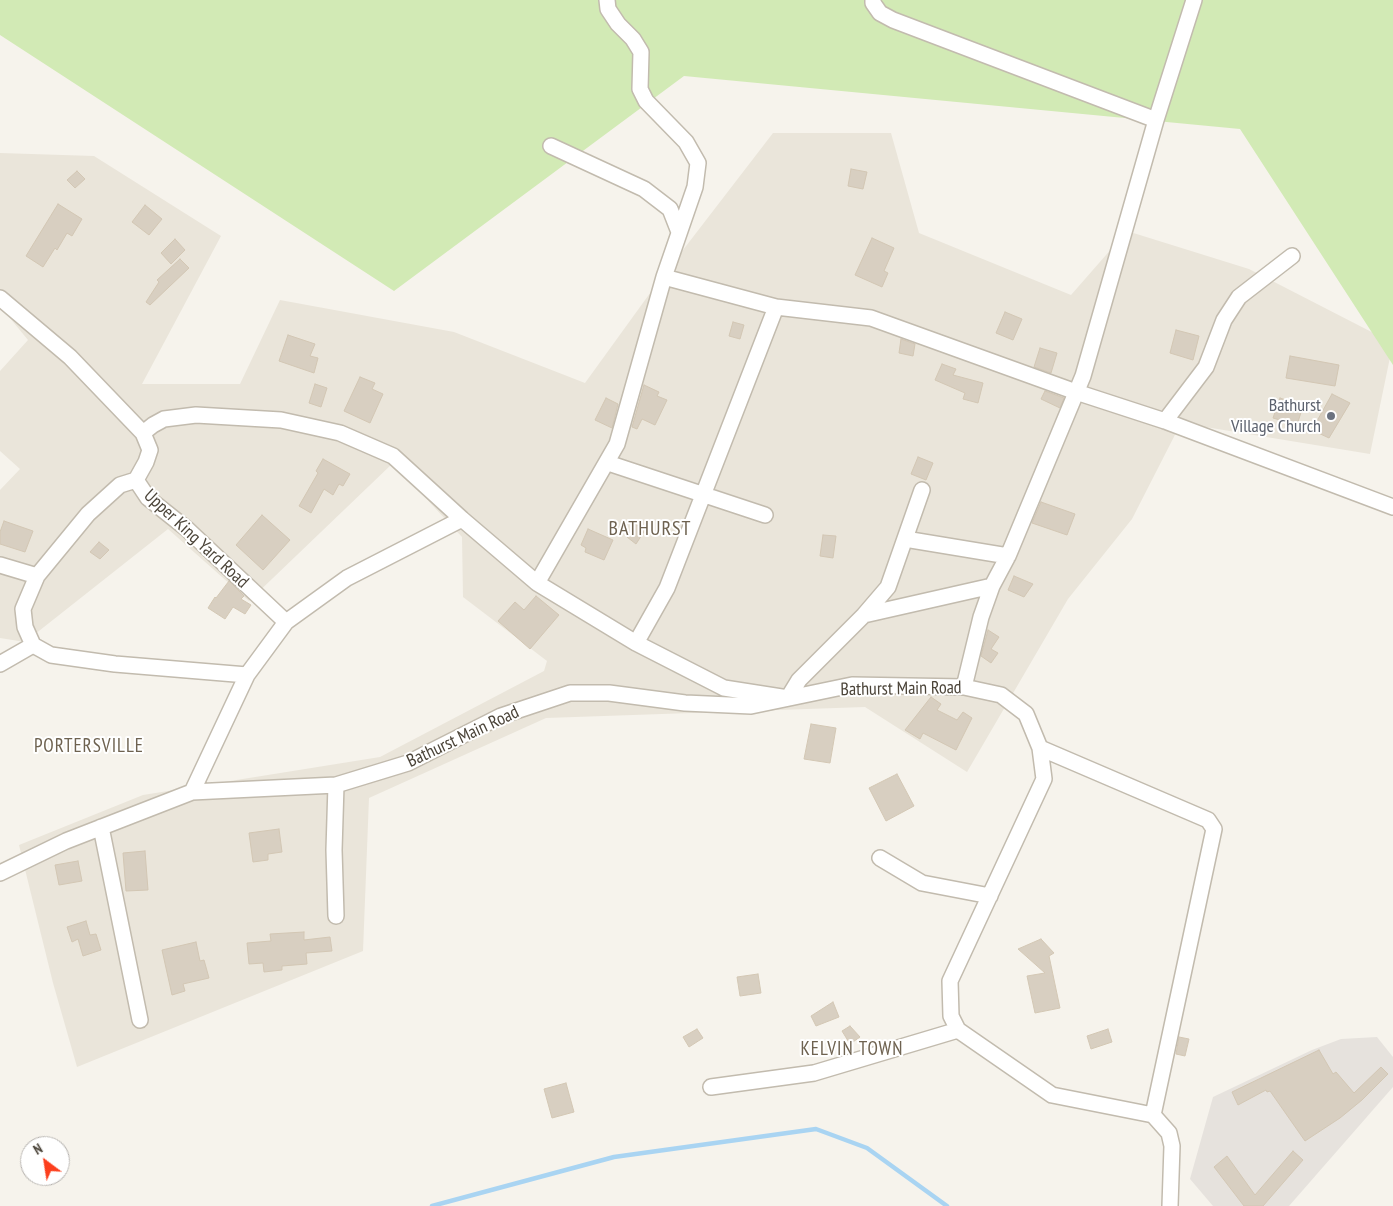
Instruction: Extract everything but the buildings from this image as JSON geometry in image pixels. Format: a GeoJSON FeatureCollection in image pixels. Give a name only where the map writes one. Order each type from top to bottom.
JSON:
{"type":"FeatureCollection","features":[{"type":"Feature","properties":{"kind":"street"},"geometry":{"type":"LineString","coordinates":[[537,583],[608,463],[617,444],[664,277],[695,187],[698,163],[686,142],[646,101],[640,89],[641,52],[633,39],[618,24],[608,9],[607,0]]}},
{"type":"Feature","properties":{"kind":"street"},"geometry":{"type":"LineString","coordinates":[[873,0],[880,13],[892,20],[1156,120]]}},
{"type":"Feature","properties":{"kind":"street"},"geometry":{"type":"LineString","coordinates":[[964,687],[981,617],[992,586],[1008,556],[1083,376],[1156,120],[1194,0]]}},
{"type":"Feature","properties":{"kind":"street"},"geometry":{"type":"LineString","coordinates":[[551,146],[644,189],[670,209],[679,232]]}},
{"type":"Feature","properties":{"kind":"street"},"geometry":{"type":"LineString","coordinates":[[1165,421],[1206,367],[1224,320],[1239,297],[1292,256]]}},
{"type":"Feature","properties":{"kind":"street"},"geometry":{"type":"LineString","coordinates":[[664,277],[776,307],[871,318],[1076,392],[1165,421],[1393,507]]}},
{"type":"Feature","properties":{"kind":"street"},"geometry":{"type":"LineString","coordinates":[[0,298],[70,357],[143,433],[164,419],[196,415],[281,420],[340,433],[393,456],[537,583],[636,643],[724,688],[788,698],[799,680],[864,614],[888,586],[922,490]]}},
{"type":"Feature","properties":{"kind":"street"},"geometry":{"type":"LineString","coordinates":[[636,643],[667,588],[776,307]]}},
{"type":"Feature","properties":{"kind":"street","name":"Upper King Yard Road"},"geometry":{"type":"LineString","coordinates":[[143,433],[150,450],[136,480],[148,498],[187,529],[286,622]]}},
{"type":"Feature","properties":{"kind":"street"},"geometry":{"type":"LineString","coordinates":[[608,463],[765,515]]}},
{"type":"Feature","properties":{"kind":"street"},"geometry":{"type":"LineString","coordinates":[[136,480],[120,485],[88,514],[37,576],[23,609],[25,627],[32,645],[51,655],[247,675]]}},
{"type":"Feature","properties":{"kind":"street"},"geometry":{"type":"LineString","coordinates":[[192,792],[247,675],[286,622],[346,578],[462,518]]}},
{"type":"Feature","properties":{"kind":"street"},"geometry":{"type":"LineString","coordinates":[[905,539],[1008,556]]}},
{"type":"Feature","properties":{"kind":"street"},"geometry":{"type":"LineString","coordinates":[[0,565],[37,576]]}},
{"type":"Feature","properties":{"kind":"street"},"geometry":{"type":"LineString","coordinates":[[864,614],[992,586]]}},
{"type":"Feature","properties":{"kind":"street"},"geometry":{"type":"LineString","coordinates":[[0,664],[32,645]]}},
{"type":"Feature","properties":{"kind":"street","name":"Bathurst Main Road"},"geometry":{"type":"LineString","coordinates":[[0,873],[66,841],[192,792],[336,785],[408,764],[501,716],[570,694],[609,693],[685,703],[752,706],[852,685],[964,687],[1001,695],[1026,714],[1040,748],[1044,779],[950,981],[951,1016],[958,1030]]}},
{"type":"Feature","properties":{"kind":"street"},"geometry":{"type":"LineString","coordinates":[[1040,748],[1208,820],[1214,829],[1153,1115]]}},
{"type":"Feature","properties":{"kind":"street"},"geometry":{"type":"LineString","coordinates":[[336,785],[334,850],[336,916]]}},
{"type":"Feature","properties":{"kind":"street"},"geometry":{"type":"LineString","coordinates":[[101,828],[140,1020]]}},
{"type":"Feature","properties":{"kind":"street"},"geometry":{"type":"LineString","coordinates":[[880,858],[922,883],[990,896]]}},
{"type":"Feature","properties":{"kind":"street"},"geometry":{"type":"LineString","coordinates":[[711,1087],[814,1073],[958,1030],[1052,1095],[1153,1115],[1169,1134],[1172,1146],[1170,1206]]}},
{"type":"Feature","properties":{"kind":"shaded area"},"geometry":{"type":"Polygon","coordinates":[[[773,133],[891,133],[919,233],[1071,295],[1127,231],[1249,269],[1393,343],[1370,454],[1181,423],[1132,519],[1068,599],[967,772],[865,707],[546,718],[369,798],[363,951],[77,1067],[53,983],[19,845],[143,795],[380,757],[544,671],[547,661],[463,597],[462,537],[393,463],[249,601],[168,529],[25,642],[0,638],[0,490],[20,469],[0,451],[0,371],[28,340],[0,306],[0,153],[94,156],[221,236],[142,384],[240,384],[280,300],[454,332],[585,383],[653,289],[773,133]]]}},
{"type":"Feature","properties":{"kind":"shaded area"},"geometry":{"type":"Polygon","coordinates":[[[1377,1037],[1393,1057],[1393,1087],[1289,1206],[1213,1206],[1190,1179],[1213,1097],[1312,1050],[1341,1039],[1377,1037]]]}},
{"type":"Feature","properties":{"kind":"green space"},"geometry":{"type":"Polygon","coordinates":[[[0,0],[1393,0],[1393,365],[1240,129],[684,76],[394,291],[0,35],[0,0]]]}},
{"type":"Feature","properties":{"kind":"waterway"},"geometry":{"type":"LineString","coordinates":[[432,1206],[614,1157],[816,1129],[867,1148],[947,1206]]}},
{"type":"Feature","properties":{"kind":"place","name":"Bathurst Village Church"},"geometry":{"type":"Point","coordinates":[1331,416]}},
{"type":"Feature","properties":{"kind":"district","name":"BATHURST"},"geometry":{"type":"Point","coordinates":[650,529]}},
{"type":"Feature","properties":{"kind":"district","name":"PORTERSVILLE"},"geometry":{"type":"Point","coordinates":[89,747]}},
{"type":"Feature","properties":{"kind":"district","name":"KELVIN TOWN"},"geometry":{"type":"Point","coordinates":[852,1050]}}]}
